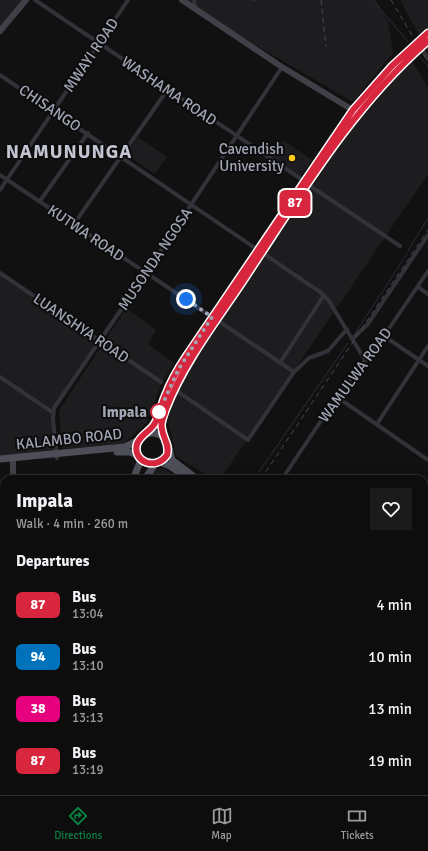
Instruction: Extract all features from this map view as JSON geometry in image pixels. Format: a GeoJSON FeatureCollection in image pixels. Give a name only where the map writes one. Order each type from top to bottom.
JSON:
{"type":"FeatureCollection","features":[{"type":"Feature","properties":{"kind":"main road"},"geometry":{"type":"LineString","coordinates":[[134,475],[140,457],[137,445],[139,440],[155,423],[169,387],[178,370],[355,112],[387,72],[428,33]]}},
{"type":"Feature","properties":{"kind":"main road"},"geometry":{"type":"LineString","coordinates":[[355,112],[385,81],[428,41]]}},
{"type":"Feature","properties":{"kind":"main road"},"geometry":{"type":"LineString","coordinates":[[260,250],[291,200],[306,183]]}},
{"type":"Feature","properties":{"kind":"main road"},"geometry":{"type":"LineString","coordinates":[[186,475],[171,458],[161,426],[174,389],[215,318]]}},
{"type":"Feature","properties":{"kind":"main road"},"geometry":{"type":"LineString","coordinates":[[146,434],[155,432],[164,437]]}},
{"type":"Feature","properties":{"kind":"main road","name":"KALAMBO ROAD"},"geometry":{"type":"LineString","coordinates":[[57,456],[125,447],[139,440]]}},
{"type":"Feature","properties":{"kind":"main road"},"geometry":{"type":"LineString","coordinates":[[148,475],[157,463],[167,455],[168,446]]}},
{"type":"Feature","properties":{"kind":"main road","name":"KALAMBO ROAD"},"geometry":{"type":"LineString","coordinates":[[0,463],[13,460],[57,456],[124,452],[140,457]]}},
{"type":"Feature","properties":{"kind":"main road"},"geometry":{"type":"LineString","coordinates":[[140,457],[148,463],[157,463],[170,466],[185,475]]}},
{"type":"Feature","properties":{"kind":"main road","name":"KALAMBO ROAD"},"geometry":{"type":"LineString","coordinates":[[0,459],[13,460]]}},
{"type":"Feature","properties":{"kind":"street"},"geometry":{"type":"LineString","coordinates":[[0,31],[26,0]]}},
{"type":"Feature","properties":{"kind":"street","name":"WASHAMA ROAD"},"geometry":{"type":"LineString","coordinates":[[35,0],[400,246]]}},
{"type":"Feature","properties":{"kind":"street","name":"MWAYI ROAD"},"geometry":{"type":"LineString","coordinates":[[0,190],[128,0]]}},
{"type":"Feature","properties":{"kind":"street"},"geometry":{"type":"LineString","coordinates":[[182,0],[282,67],[355,112]]}},
{"type":"Feature","properties":{"kind":"street"},"geometry":{"type":"LineString","coordinates":[[194,0],[195,9]]}},
{"type":"Feature","properties":{"kind":"street"},"geometry":{"type":"LineString","coordinates":[[421,47],[428,59]]}},
{"type":"Feature","properties":{"kind":"street","name":"MUSONDA NGOSA"},"geometry":{"type":"LineString","coordinates":[[52,412],[282,67]]}},
{"type":"Feature","properties":{"kind":"street","name":"CHISANGO"},"geometry":{"type":"LineString","coordinates":[[0,75],[122,156],[324,295]]}},
{"type":"Feature","properties":{"kind":"street"},"geometry":{"type":"LineString","coordinates":[[74,224],[168,89]]}},
{"type":"Feature","properties":{"kind":"street"},"geometry":{"type":"LineString","coordinates":[[40,202],[88,133]]}},
{"type":"Feature","properties":{"kind":"street","name":"KUTWA ROAD"},"geometry":{"type":"LineString","coordinates":[[0,175],[294,372]]}},
{"type":"Feature","properties":{"kind":"street"},"geometry":{"type":"LineString","coordinates":[[352,339],[368,324],[428,235]]}},
{"type":"Feature","properties":{"kind":"street","name":"WAMULWA ROAD"},"geometry":{"type":"LineString","coordinates":[[285,475],[337,397],[384,336],[428,270]]}},
{"type":"Feature","properties":{"kind":"street","name":"LUANSHYA ROAD"},"geometry":{"type":"LineString","coordinates":[[0,274],[161,382]]}},
{"type":"Feature","properties":{"kind":"street"},"geometry":{"type":"LineString","coordinates":[[418,287],[428,294]]}},
{"type":"Feature","properties":{"kind":"street"},"geometry":{"type":"LineString","coordinates":[[280,363],[324,295],[347,329],[365,360]]}},
{"type":"Feature","properties":{"kind":"street"},"geometry":{"type":"LineString","coordinates":[[174,389],[248,440],[294,372],[309,358],[328,351],[347,329]]}},
{"type":"Feature","properties":{"kind":"street"},"geometry":{"type":"LineString","coordinates":[[384,336],[428,366]]}},
{"type":"Feature","properties":{"kind":"street"},"geometry":{"type":"LineString","coordinates":[[377,424],[428,346]]}},
{"type":"Feature","properties":{"kind":"street"},"geometry":{"type":"LineString","coordinates":[[0,377],[52,412],[57,456]]}},
{"type":"Feature","properties":{"kind":"street"},"geometry":{"type":"LineString","coordinates":[[337,397],[428,460]]}},
{"type":"Feature","properties":{"kind":"street"},"geometry":{"type":"LineString","coordinates":[[13,460],[13,475]]}},
{"type":"Feature","properties":{"kind":"shaded area"},"geometry":{"type":"Polygon","coordinates":[[[0,0],[25,0],[0,35],[0,0]]]}},
{"type":"Feature","properties":{"kind":"shaded area"},"geometry":{"type":"Polygon","coordinates":[[[179,0],[375,0],[388,21],[393,53],[353,102],[179,0]]]}},
{"type":"Feature","properties":{"kind":"shaded area"},"geometry":{"type":"Polygon","coordinates":[[[400,0],[428,0],[428,51],[400,0]]]}},
{"type":"Feature","properties":{"kind":"shaded area"},"geometry":{"type":"Polygon","coordinates":[[[410,58],[428,87],[428,174],[223,475],[206,475],[176,456],[168,421],[178,387],[198,353],[362,112],[410,58]]]}},
{"type":"Feature","properties":{"kind":"shaded area"},"geometry":{"type":"Polygon","coordinates":[[[138,137],[167,157],[155,174],[126,155],[138,137]]]}},
{"type":"Feature","properties":{"kind":"shaded area","name":"Cavendish University"},"geometry":{"type":"Polygon","coordinates":[[[283,140],[312,160],[300,177],[272,157],[283,140]]]}},
{"type":"Feature","properties":{"kind":"shaded area"},"geometry":{"type":"Polygon","coordinates":[[[0,273],[99,339],[52,411],[59,456],[0,462],[0,273]]]}},
{"type":"Feature","properties":{"kind":"shaded area"},"geometry":{"type":"Polygon","coordinates":[[[126,308],[156,330],[148,344],[174,363],[162,383],[146,424],[123,444],[62,449],[59,411],[126,308]]]}},
{"type":"Feature","properties":{"kind":"shaded area"},"geometry":{"type":"Polygon","coordinates":[[[163,468],[174,475],[152,475],[155,470],[163,468]]]}},
{"type":"Feature","properties":{"kind":"waterway"},"geometry":{"type":"LineString","coordinates":[[373,0],[408,42]]}},
{"type":"Feature","properties":{"kind":"waterway"},"geometry":{"type":"LineString","coordinates":[[418,55],[428,66]]}},
{"type":"Feature","properties":{"kind":"waterway"},"geometry":{"type":"LineString","coordinates":[[408,251],[428,218]]}},
{"type":"Feature","properties":{"kind":"waterway"},"geometry":{"type":"LineString","coordinates":[[356,332],[407,254]]}},
{"type":"Feature","properties":{"kind":"waterway"},"geometry":{"type":"LineString","coordinates":[[259,472],[348,343]]}},
{"type":"Feature","properties":{"kind":"railway"},"geometry":{"type":"LineString","coordinates":[[321,0],[326,47]]}},
{"type":"Feature","properties":{"kind":"railway"},"geometry":{"type":"LineString","coordinates":[[391,0],[428,62]]}},
{"type":"Feature","properties":{"kind":"railway"},"geometry":{"type":"LineString","coordinates":[[264,475],[428,230]]}},
{"type":"Feature","properties":{"kind":"bus line","name":"87"},"geometry":{"type":"LineString","coordinates":[[428,33],[392,66],[353,110],[323,152],[185,358],[164,397],[155,423],[139,440],[137,445],[138,455],[144,462],[155,464],[164,459],[167,455],[168,446],[161,426],[174,389],[202,342],[290,211],[357,113],[394,72],[428,41]]}},
{"type":"Feature","properties":{"kind":"place","name":"Cavendish University"},"geometry":{"type":"Point","coordinates":[292,158]}},
{"type":"Feature","properties":{"kind":"place","name":"Impala"},"geometry":{"type":"Point","coordinates":[159,412]}},
{"type":"Feature","properties":{"kind":"district","name":"NAMUNUNGA"},"geometry":{"type":"Point","coordinates":[69,152]}},
{"type":"Feature","properties":{"kind":"route"},"geometry":{"type":"LineString","coordinates":[[159,412],[164,397],[178,370],[212,317],[186,299]]}}]}
